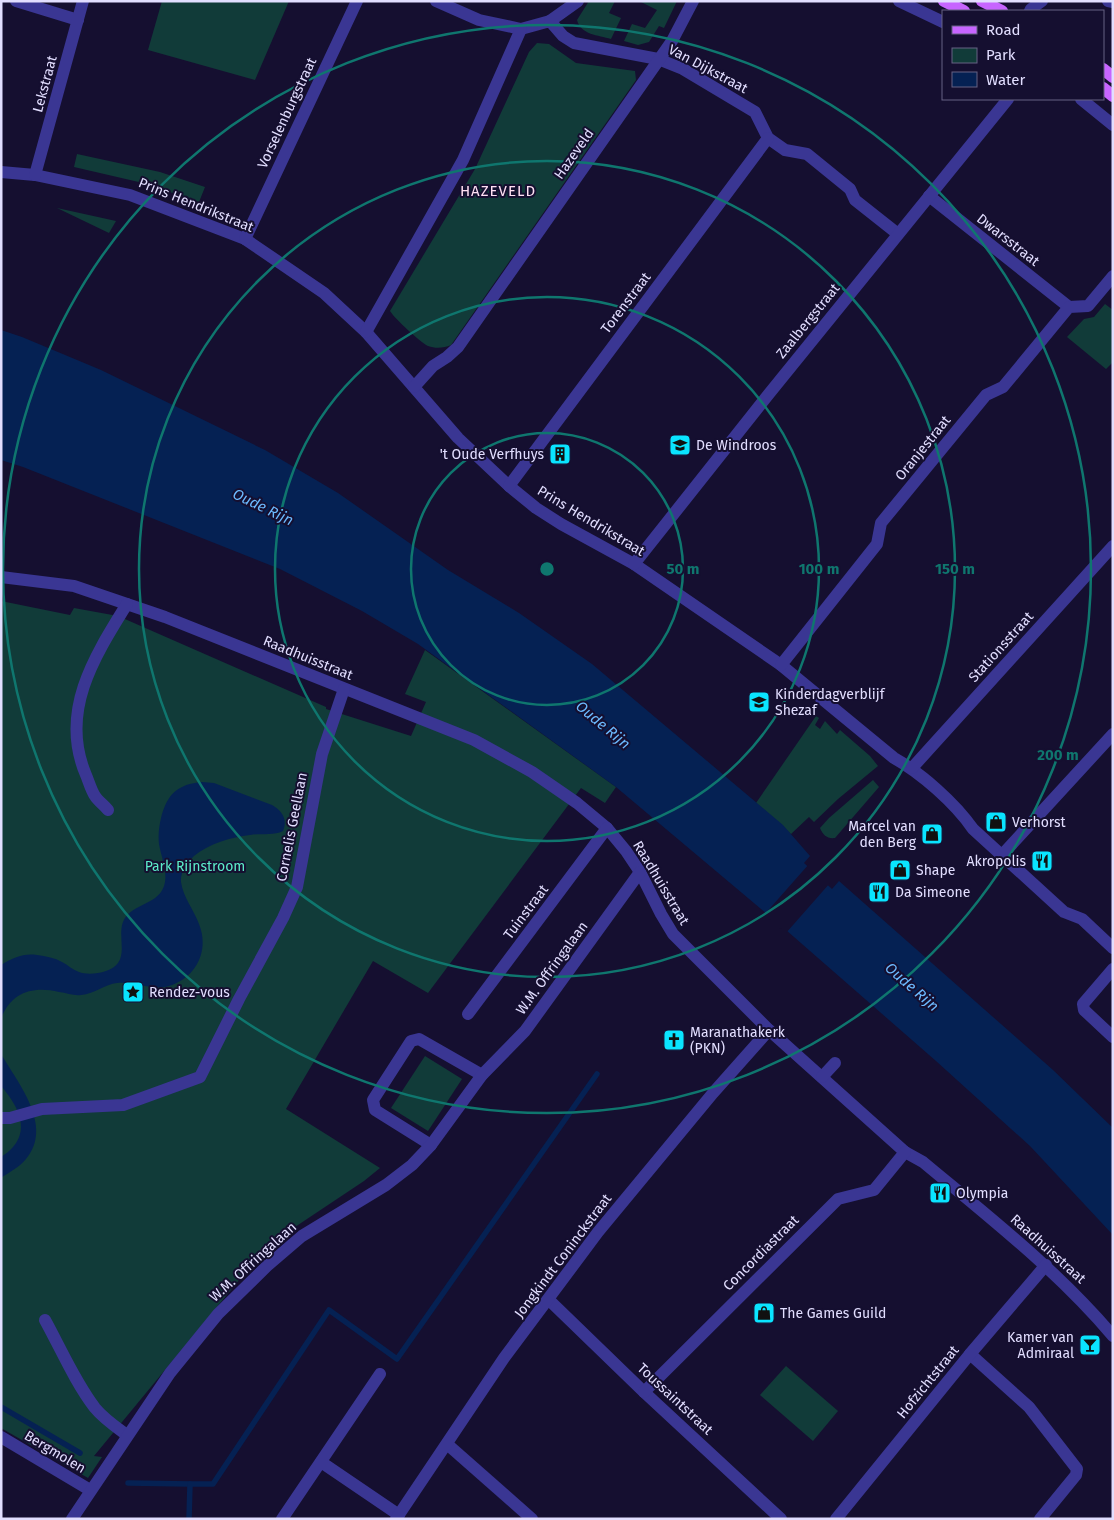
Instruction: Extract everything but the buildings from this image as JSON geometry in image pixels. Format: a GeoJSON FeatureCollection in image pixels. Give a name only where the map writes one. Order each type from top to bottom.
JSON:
{"type":"FeatureCollection","features":[{"type":"Feature","properties":{"kind":"main road"},"geometry":{"type":"LineString","coordinates":[[944,1],[962,10]]}},
{"type":"Feature","properties":{"kind":"main road"},"geometry":{"type":"LineString","coordinates":[[982,1],[1000,10]]}},
{"type":"Feature","properties":{"kind":"street"},"geometry":{"type":"LineString","coordinates":[[16,1],[78,20]]}},
{"type":"Feature","properties":{"kind":"street","name":"Lekstraat"},"geometry":{"type":"LineString","coordinates":[[35,175],[83,1]]}},
{"type":"Feature","properties":{"kind":"street","name":"Vorselenburgstraat"},"geometry":{"type":"LineString","coordinates":[[245,238],[357,1]]}},
{"type":"Feature","properties":{"kind":"street"},"geometry":{"type":"LineString","coordinates":[[436,1],[479,20],[521,29],[550,21],[578,1]]}},
{"type":"Feature","properties":{"kind":"street","name":"Hazeveld"},"geometry":{"type":"LineString","coordinates":[[414,387],[434,366],[447,358],[458,347],[672,41],[693,1]]}},
{"type":"Feature","properties":{"kind":"street"},"geometry":{"type":"LineString","coordinates":[[899,1],[942,22]]}},
{"type":"Feature","properties":{"kind":"street"},"geometry":{"type":"LineString","coordinates":[[1030,10],[1042,1]]}},
{"type":"Feature","properties":{"kind":"street"},"geometry":{"type":"LineString","coordinates":[[1108,1],[1113,2]]}},
{"type":"Feature","properties":{"kind":"street","name":"Van Dijkstraat"},"geometry":{"type":"LineString","coordinates":[[550,21],[563,36],[574,43],[658,59],[683,69],[755,112],[768,138]]}},
{"type":"Feature","properties":{"kind":"street"},"geometry":{"type":"LineString","coordinates":[[366,332],[462,160],[521,29]]}},
{"type":"Feature","properties":{"kind":"street","name":"Zaalbergstraat"},"geometry":{"type":"LineString","coordinates":[[634,564],[1007,100]]}},
{"type":"Feature","properties":{"kind":"street"},"geometry":{"type":"LineString","coordinates":[[1082,100],[1113,125]]}},
{"type":"Feature","properties":{"kind":"street"},"geometry":{"type":"LineString","coordinates":[[768,138],[785,150],[807,154],[850,189],[854,200],[898,234]]}},
{"type":"Feature","properties":{"kind":"street","name":"Torenstraat"},"geometry":{"type":"LineString","coordinates":[[508,486],[768,138]]}},
{"type":"Feature","properties":{"kind":"street","name":"Prins Hendrikstraat"},"geometry":{"type":"LineString","coordinates":[[1,172],[35,175],[130,195],[245,238],[324,293],[366,332],[458,438],[508,486],[536,508],[561,524],[634,564],[781,665],[894,758],[912,768],[964,816],[973,829],[1064,912],[1082,919],[1113,948]]}},
{"type":"Feature","properties":{"kind":"street","name":"Dwarsstraat"},"geometry":{"type":"LineString","coordinates":[[929,196],[1069,307]]}},
{"type":"Feature","properties":{"kind":"street"},"geometry":{"type":"LineString","coordinates":[[1069,307],[1088,306],[1113,276]]}},
{"type":"Feature","properties":{"kind":"street","name":"Oranjestraat"},"geometry":{"type":"LineString","coordinates":[[781,665],[877,544],[881,523],[986,395],[1003,387],[1069,307]]}},
{"type":"Feature","properties":{"kind":"street","name":"Stationsstraat"},"geometry":{"type":"LineString","coordinates":[[912,768],[1113,546]]}},
{"type":"Feature","properties":{"kind":"street","name":"Raadhuisstraat"},"geometry":{"type":"LineString","coordinates":[[1,577],[74,586],[165,618],[474,740],[532,772],[578,802],[607,828],[626,851],[640,872],[661,914],[674,934],[769,1030],[905,1152],[923,1162],[1046,1265],[1088,1307],[1113,1336]]}},
{"type":"Feature","properties":{"kind":"street"},"geometry":{"type":"LineString","coordinates":[[108,810],[95,797],[80,760],[76,743],[76,720],[81,693],[93,664],[127,604]]}},
{"type":"Feature","properties":{"kind":"street","name":"Cornelis Geellaan"},"geometry":{"type":"LineString","coordinates":[[6,1118],[42,1109],[122,1106],[200,1077],[239,998],[283,918],[297,887],[322,754],[344,689]]}},
{"type":"Feature","properties":{"kind":"street"},"geometry":{"type":"LineString","coordinates":[[1002,855],[1113,734]]}},
{"type":"Feature","properties":{"kind":"street","name":"Tuinstraat"},"geometry":{"type":"LineString","coordinates":[[468,1014],[607,828]]}},
{"type":"Feature","properties":{"kind":"street","name":"W.M. Offringalaan"},"geometry":{"type":"LineString","coordinates":[[90,1490],[170,1373],[218,1314],[267,1266],[302,1236],[386,1185],[412,1165],[430,1145],[482,1075],[525,1031],[640,872]]}},
{"type":"Feature","properties":{"kind":"street"},"geometry":{"type":"LineString","coordinates":[[1113,969],[1082,1004],[1084,1010],[1113,1036]]}},
{"type":"Feature","properties":{"kind":"street","name":"Jongkindt Coninckstraat"},"geometry":{"type":"LineString","coordinates":[[321,1462],[397,1517],[504,1358],[598,1232],[713,1093],[769,1030]]}},
{"type":"Feature","properties":{"kind":"street"},"geometry":{"type":"LineString","coordinates":[[430,1145],[375,1110],[373,1100],[411,1041],[419,1039],[482,1075]]}},
{"type":"Feature","properties":{"kind":"street"},"geometry":{"type":"LineString","coordinates":[[822,1077],[835,1063]]}},
{"type":"Feature","properties":{"kind":"street","name":"Concordiastraat"},"geometry":{"type":"LineString","coordinates":[[644,1392],[838,1199],[874,1190],[905,1152]]}},
{"type":"Feature","properties":{"kind":"street","name":"Hofzichtstraat"},"geometry":{"type":"LineString","coordinates":[[836,1519],[970,1354],[1046,1265]]}},
{"type":"Feature","properties":{"kind":"street","name":"Toussaintstraat"},"geometry":{"type":"LineString","coordinates":[[549,1300],[644,1392],[781,1519]]}},
{"type":"Feature","properties":{"kind":"street"},"geometry":{"type":"LineString","coordinates":[[46,1320],[82,1388],[96,1409],[127,1436]]}},
{"type":"Feature","properties":{"kind":"street"},"geometry":{"type":"LineString","coordinates":[[970,1354],[1029,1407],[1077,1469],[1076,1475],[1040,1519]]}},
{"type":"Feature","properties":{"kind":"street"},"geometry":{"type":"LineString","coordinates":[[282,1519],[380,1374]]}},
{"type":"Feature","properties":{"kind":"street","name":"Bergmolen"},"geometry":{"type":"LineString","coordinates":[[1,1437],[90,1490],[72,1519]]}},
{"type":"Feature","properties":{"kind":"street"},"geometry":{"type":"LineString","coordinates":[[447,1444],[532,1519]]}},
{"type":"Feature","properties":{"kind":"green space"},"geometry":{"type":"Polygon","coordinates":[[[162,1],[289,1],[255,80],[148,50],[162,1]]]}},
{"type":"Feature","properties":{"kind":"green space"},"geometry":{"type":"Polygon","coordinates":[[[589,1],[615,1],[609,13],[621,18],[611,39],[586,32],[579,25],[577,20],[589,1]]]}},
{"type":"Feature","properties":{"kind":"green space"},"geometry":{"type":"Polygon","coordinates":[[[639,1],[677,1],[664,28],[659,26],[649,42],[638,45],[624,41],[632,24],[645,28],[657,10],[639,1]]]}},
{"type":"Feature","properties":{"kind":"green space"},"geometry":{"type":"Polygon","coordinates":[[[537,43],[549,44],[576,63],[635,71],[636,80],[451,345],[440,348],[428,346],[397,320],[390,311],[475,169],[529,52],[537,43]]]}},
{"type":"Feature","properties":{"kind":"green space"},"geometry":{"type":"Polygon","coordinates":[[[77,154],[160,172],[205,187],[199,202],[143,183],[74,167],[77,154]]]}},
{"type":"Feature","properties":{"kind":"green space"},"geometry":{"type":"Polygon","coordinates":[[[57,208],[116,221],[109,233],[57,208]]]}},
{"type":"Feature","properties":{"kind":"green space"},"geometry":{"type":"Polygon","coordinates":[[[1105,304],[1113,310],[1113,362],[1106,369],[1067,337],[1084,319],[1094,317],[1105,304]]]}},
{"type":"Feature","properties":{"kind":"green space","name":"Park Rijnstroom"},"geometry":{"type":"Polygon","coordinates":[[[1,601],[70,615],[74,608],[118,616],[326,707],[326,709],[411,736],[426,702],[405,694],[425,650],[616,787],[605,803],[581,788],[428,993],[373,961],[286,1109],[380,1168],[364,1181],[268,1245],[94,1456],[102,1457],[88,1478],[1,1428],[1,601]]]}},
{"type":"Feature","properties":{"kind":"green space"},"geometry":{"type":"Polygon","coordinates":[[[816,716],[819,718],[815,725],[820,729],[825,721],[837,734],[840,730],[870,756],[878,766],[838,799],[814,822],[809,817],[791,834],[756,803],[816,716]]]}},
{"type":"Feature","properties":{"kind":"green space"},"geometry":{"type":"Polygon","coordinates":[[[873,780],[879,787],[835,838],[830,838],[822,833],[820,828],[829,818],[873,780]]]}},
{"type":"Feature","properties":{"kind":"green space"},"geometry":{"type":"Polygon","coordinates":[[[425,1056],[462,1079],[428,1131],[391,1108],[425,1056]]]}},
{"type":"Feature","properties":{"kind":"green space"},"geometry":{"type":"Polygon","coordinates":[[[786,1366],[838,1411],[813,1441],[760,1395],[786,1366]]]}},
{"type":"Feature","properties":{"kind":"water","name":"Oude Rijn"},"geometry":{"type":"Polygon","coordinates":[[[1,330],[101,370],[265,450],[338,493],[448,570],[519,613],[592,664],[783,825],[810,856],[804,863],[832,889],[839,881],[1053,1070],[1113,1128],[1113,1235],[1030,1146],[786,930],[616,787],[418,644],[362,611],[280,569],[1,460],[1,330]]]}},
{"type":"Feature","properties":{"kind":"water"},"geometry":{"type":"Polygon","coordinates":[[[202,782],[214,783],[272,805],[279,810],[285,823],[283,831],[279,833],[243,836],[213,845],[194,856],[184,868],[181,878],[182,888],[202,933],[202,952],[195,968],[181,981],[165,987],[117,983],[91,993],[78,995],[49,990],[24,993],[11,1003],[1,1019],[1,965],[10,960],[27,955],[44,956],[53,958],[79,972],[88,974],[100,973],[118,963],[122,949],[121,932],[123,922],[132,911],[158,896],[165,882],[159,834],[161,818],[167,803],[170,797],[180,788],[202,782]]]}},
{"type":"Feature","properties":{"kind":"water"},"geometry":{"type":"Polygon","coordinates":[[[1,1054],[24,1091],[35,1119],[36,1133],[34,1146],[24,1162],[1,1178],[1,1157],[12,1148],[18,1139],[21,1123],[16,1107],[1,1086],[1,1054]]]}},
{"type":"Feature","properties":{"kind":"pier"},"geometry":{"type":"Polygon","coordinates":[[[809,864],[830,883],[786,933],[764,915],[809,864]]]}},
{"type":"Feature","properties":{"kind":"waterway"},"geometry":{"type":"LineString","coordinates":[[189,1519],[190,1484],[213,1484],[329,1310],[397,1359],[597,1074]]}},
{"type":"Feature","properties":{"kind":"waterway"},"geometry":{"type":"LineString","coordinates":[[1,1407],[80,1453]]}},
{"type":"Feature","properties":{"kind":"waterway"},"geometry":{"type":"LineString","coordinates":[[128,1483],[190,1484]]}},
{"type":"Feature","properties":{"kind":"place","name":"De Windroos"},"geometry":{"type":"Point","coordinates":[680,445]}},
{"type":"Feature","properties":{"kind":"place","name":"'t Oude Verfhuys"},"geometry":{"type":"Point","coordinates":[560,454]}},
{"type":"Feature","properties":{"kind":"place","name":"Kinderdagverblijf Shezaf"},"geometry":{"type":"Point","coordinates":[759,702]}},
{"type":"Feature","properties":{"kind":"place","name":"Verhorst"},"geometry":{"type":"Point","coordinates":[996,822]}},
{"type":"Feature","properties":{"kind":"place","name":"Marcel van den Berg"},"geometry":{"type":"Point","coordinates":[932,834]}},
{"type":"Feature","properties":{"kind":"place","name":"Akropolis"},"geometry":{"type":"Point","coordinates":[1042,861]}},
{"type":"Feature","properties":{"kind":"place","name":"Shape"},"geometry":{"type":"Point","coordinates":[900,870]}},
{"type":"Feature","properties":{"kind":"place","name":"Da Simeone"},"geometry":{"type":"Point","coordinates":[879,892]}},
{"type":"Feature","properties":{"kind":"place","name":"Rendez-vous"},"geometry":{"type":"Point","coordinates":[133,992]}},
{"type":"Feature","properties":{"kind":"place","name":"Maranathakerk (PKN)"},"geometry":{"type":"Point","coordinates":[674,1040]}},
{"type":"Feature","properties":{"kind":"place","name":"Olympia"},"geometry":{"type":"Point","coordinates":[940,1193]}},
{"type":"Feature","properties":{"kind":"place","name":"The Games Guild"},"geometry":{"type":"Point","coordinates":[764,1313]}},
{"type":"Feature","properties":{"kind":"place","name":"Kamer van Admiraal"},"geometry":{"type":"Point","coordinates":[1090,1345]}},
{"type":"Feature","properties":{"kind":"district","name":"HAZEVELD"},"geometry":{"type":"Point","coordinates":[498,191]}}]}
